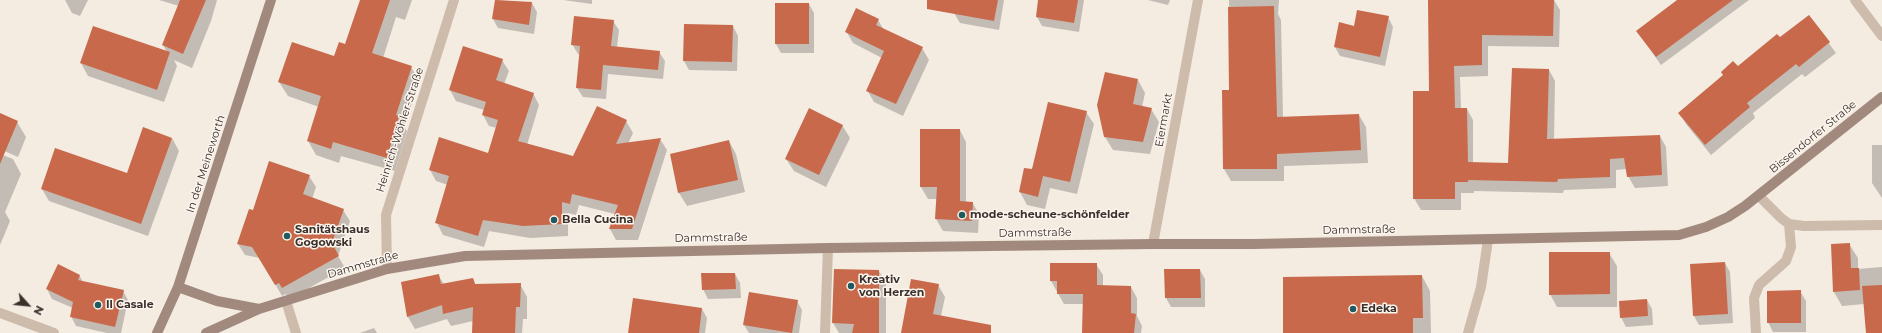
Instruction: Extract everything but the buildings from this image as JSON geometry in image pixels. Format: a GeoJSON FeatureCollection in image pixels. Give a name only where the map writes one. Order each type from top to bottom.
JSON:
{"type":"FeatureCollection","features":[{"type":"Feature","properties":{"kind":"main road","name":"In der Meineworth"},"geometry":{"type":"LineString","coordinates":[[157,333],[178,287],[271,0]]}},
{"type":"Feature","properties":{"kind":"main road","name":"Bissendorfer Straße"},"geometry":{"type":"LineString","coordinates":[[1759,196],[1882,97]]}},
{"type":"Feature","properties":{"kind":"main road","name":"Dammstraße"},"geometry":{"type":"LineString","coordinates":[[178,287],[217,301],[259,309],[387,269],[465,256],[828,248],[1254,244],[1679,235],[1706,227],[1728,217],[1759,196]]}},
{"type":"Feature","properties":{"kind":"main road"},"geometry":{"type":"LineString","coordinates":[[206,333],[259,309]]}},
{"type":"Feature","properties":{"kind":"street","name":"Heinrich-Wöhler-Straße"},"geometry":{"type":"LineString","coordinates":[[387,269],[386,215],[454,0]]}},
{"type":"Feature","properties":{"kind":"street","name":"Eiermarkt"},"geometry":{"type":"LineString","coordinates":[[1153,244],[1198,0]]}},
{"type":"Feature","properties":{"kind":"street"},"geometry":{"type":"LineString","coordinates":[[1855,0],[1882,36]]}},
{"type":"Feature","properties":{"kind":"street"},"geometry":{"type":"LineString","coordinates":[[1759,196],[1789,224],[1804,226],[1882,225]]}},
{"type":"Feature","properties":{"kind":"street"},"geometry":{"type":"LineString","coordinates":[[1756,333],[1754,298],[1759,285],[1786,261],[1791,247],[1789,224]]}},
{"type":"Feature","properties":{"kind":"street"},"geometry":{"type":"LineString","coordinates":[[1468,333],[1481,287],[1488,240]]}},
{"type":"Feature","properties":{"kind":"street"},"geometry":{"type":"LineString","coordinates":[[825,333],[828,248]]}},
{"type":"Feature","properties":{"kind":"street"},"geometry":{"type":"LineString","coordinates":[[286,301],[296,333]]}},
{"type":"Feature","properties":{"kind":"street"},"geometry":{"type":"LineString","coordinates":[[0,313],[54,333]]}},
{"type":"Feature","properties":{"kind":"place","name":"mode-scheune-schönfelder"},"geometry":{"type":"Point","coordinates":[962,215]}},
{"type":"Feature","properties":{"kind":"place","name":"Bella Cucina"},"geometry":{"type":"Point","coordinates":[554,220]}},
{"type":"Feature","properties":{"kind":"place","name":"Sanitätshaus Gogowski"},"geometry":{"type":"Point","coordinates":[287,236]}},
{"type":"Feature","properties":{"kind":"place","name":"Kreativ von Herzen"},"geometry":{"type":"Point","coordinates":[851,286]}},
{"type":"Feature","properties":{"kind":"place","name":"Il Casale"},"geometry":{"type":"Point","coordinates":[98,305]}},
{"type":"Feature","properties":{"kind":"place","name":"Edeka"},"geometry":{"type":"Point","coordinates":[1353,309]}}]}
